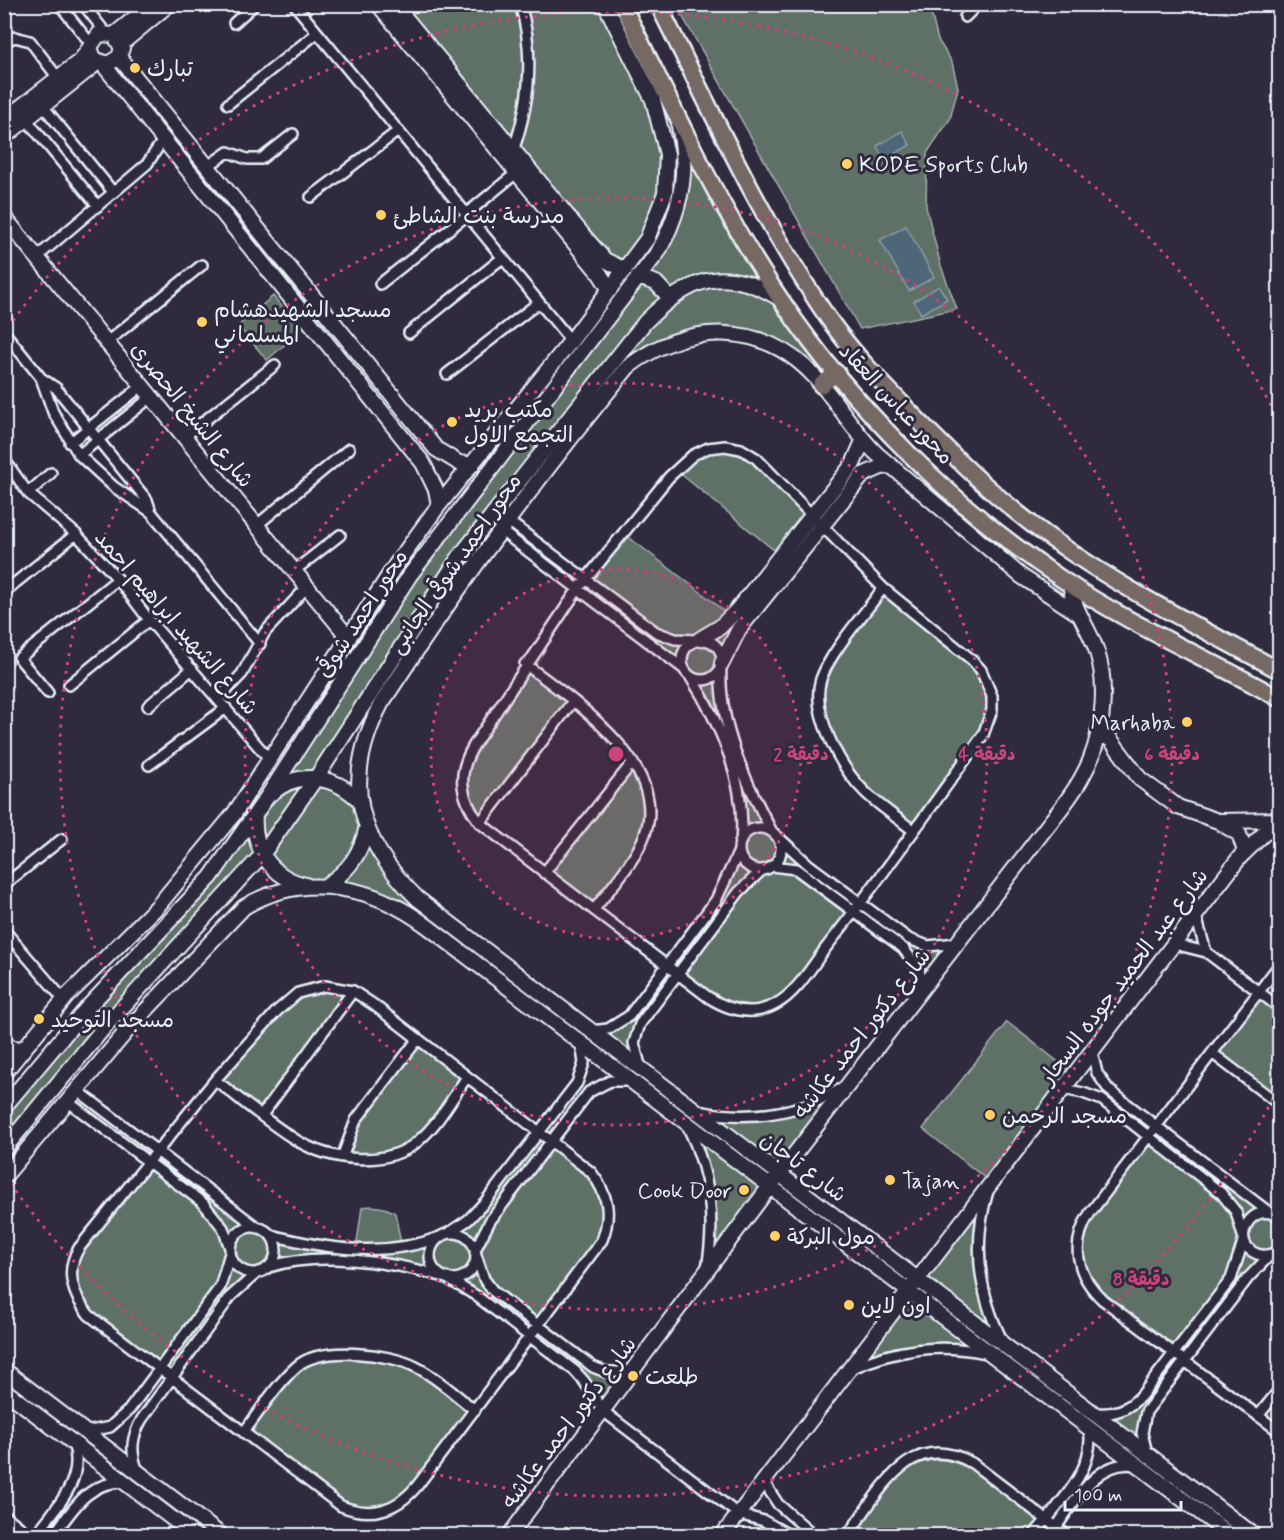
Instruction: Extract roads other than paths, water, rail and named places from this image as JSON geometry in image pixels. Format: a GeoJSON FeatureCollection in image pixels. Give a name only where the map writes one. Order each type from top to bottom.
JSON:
{"type":"FeatureCollection","features":[{"type":"Feature","properties":{"kind":"main road","name":"محور عباس العقاد"},"geometry":{"type":"LineString","coordinates":[[622,4],[734,223],[780,298],[837,374],[949,492],[992,529],[1070,584],[1129,620],[1280,699]]}},
{"type":"Feature","properties":{"kind":"main road","name":"محور عباس العقاد"},"geometry":{"type":"LineString","coordinates":[[658,4],[762,208],[801,278],[830,321],[889,391],[965,468],[1050,538],[1094,568],[1280,671]]}},
{"type":"Feature","properties":{"kind":"main road"},"geometry":{"type":"LineString","coordinates":[[821,384],[837,374]]}},
{"type":"Feature","properties":{"kind":"street"},"geometry":{"type":"LineString","coordinates":[[59,4],[90,46],[92,56],[159,135],[423,463],[436,490],[439,505]]}},
{"type":"Feature","properties":{"kind":"street"},"geometry":{"type":"LineString","coordinates":[[83,4],[115,42],[170,119],[407,415],[447,458],[472,465]]}},
{"type":"Feature","properties":{"kind":"street"},"geometry":{"type":"LineString","coordinates":[[4,137],[100,63],[112,63],[115,42],[152,4]]}},
{"type":"Feature","properties":{"kind":"street"},"geometry":{"type":"LineString","coordinates":[[4,120],[81,60],[95,37],[115,42],[169,4]]}},
{"type":"Feature","properties":{"kind":"street"},"geometry":{"type":"LineString","coordinates":[[234,23],[255,4]]}},
{"type":"Feature","properties":{"kind":"street"},"geometry":{"type":"LineString","coordinates":[[294,4],[501,259],[571,341]]}},
{"type":"Feature","properties":{"kind":"street"},"geometry":{"type":"LineString","coordinates":[[378,4],[515,174],[600,274],[610,290]]}},
{"type":"Feature","properties":{"kind":"street"},"geometry":{"type":"LineString","coordinates":[[394,4],[605,260],[626,270]]}},
{"type":"Feature","properties":{"kind":"street"},"geometry":{"type":"LineString","coordinates":[[513,151],[522,124],[529,71],[527,37],[520,4]]}},
{"type":"Feature","properties":{"kind":"street","name":"محور احمد شوقى الجانبى"},"geometry":{"type":"LineString","coordinates":[[4,1073],[64,1000],[157,907],[234,814],[439,505],[626,270],[656,223],[665,193],[667,154],[652,100],[605,4]]}},
{"type":"Feature","properties":{"kind":"street"},"geometry":{"type":"LineString","coordinates":[[965,17],[978,4]]}},
{"type":"Feature","properties":{"kind":"street"},"geometry":{"type":"LineString","coordinates":[[228,104],[317,33]]}},
{"type":"Feature","properties":{"kind":"street"},"geometry":{"type":"LineString","coordinates":[[4,42],[15,37],[30,41],[58,78]]}},
{"type":"Feature","properties":{"kind":"street"},"geometry":{"type":"LineString","coordinates":[[43,106],[113,192]]}},
{"type":"Feature","properties":{"kind":"street","name":"محور احمد شوقى"},"geometry":{"type":"LineString","coordinates":[[4,1107],[119,973],[211,877],[267,797],[410,575],[658,252],[678,210],[684,160],[675,111]]}},
{"type":"Feature","properties":{"kind":"street"},"geometry":{"type":"LineString","coordinates":[[37,257],[154,157],[159,135],[170,119]]}},
{"type":"Feature","properties":{"kind":"street"},"geometry":{"type":"LineString","coordinates":[[26,120],[98,206]]}},
{"type":"Feature","properties":{"kind":"street"},"geometry":{"type":"LineString","coordinates":[[311,197],[398,132]]}},
{"type":"Feature","properties":{"kind":"street"},"geometry":{"type":"LineString","coordinates":[[208,166],[228,152],[247,159],[261,159],[293,134]]}},
{"type":"Feature","properties":{"kind":"street"},"geometry":{"type":"LineString","coordinates":[[380,284],[515,174]]}},
{"type":"Feature","properties":{"kind":"street","name":"شارع الشيخ الحصرى"},"geometry":{"type":"LineString","coordinates":[[4,217],[349,638]]}},
{"type":"Feature","properties":{"kind":"street"},"geometry":{"type":"LineString","coordinates":[[409,333],[501,259]]}},
{"type":"Feature","properties":{"kind":"street"},"geometry":{"type":"LineString","coordinates":[[107,342],[202,265]]}},
{"type":"Feature","properties":{"kind":"street"},"geometry":{"type":"LineString","coordinates":[[638,277],[656,283],[670,298]]}},
{"type":"Feature","properties":{"kind":"street"},"geometry":{"type":"LineString","coordinates":[[4,1149],[106,1025],[262,855],[316,778],[428,603],[556,434],[645,322],[670,298],[688,286],[717,279],[735,280],[759,286],[780,298]]}},
{"type":"Feature","properties":{"kind":"street"},"geometry":{"type":"LineString","coordinates":[[447,374],[538,303]]}},
{"type":"Feature","properties":{"kind":"street"},"geometry":{"type":"LineString","coordinates":[[4,332],[41,378],[56,388],[147,500],[152,512],[260,644]]}},
{"type":"Feature","properties":{"kind":"street","name":"محور احمد شوقى الجانبى"},"geometry":{"type":"LineString","coordinates":[[361,802],[357,783],[359,763],[371,724],[393,685],[504,525],[567,442],[628,367],[648,351],[672,340],[727,333],[758,340],[786,352],[821,384],[863,441],[1021,576],[1077,613]]}},
{"type":"Feature","properties":{"kind":"street"},"geometry":{"type":"LineString","coordinates":[[184,437],[274,364]]}},
{"type":"Feature","properties":{"kind":"street"},"geometry":{"type":"LineString","coordinates":[[41,378],[53,412],[79,455],[114,487],[152,512]]}},
{"type":"Feature","properties":{"kind":"street"},"geometry":{"type":"LineString","coordinates":[[70,443],[142,386]]}},
{"type":"Feature","properties":{"kind":"street"},"geometry":{"type":"LineString","coordinates":[[79,455],[152,397]]}},
{"type":"Feature","properties":{"kind":"street"},"geometry":{"type":"LineString","coordinates":[[393,426],[407,415]]}},
{"type":"Feature","properties":{"kind":"street"},"geometry":{"type":"LineString","coordinates":[[556,434],[567,442]]}},
{"type":"Feature","properties":{"kind":"street"},"geometry":{"type":"LineString","coordinates":[[496,435],[508,445]]}},
{"type":"Feature","properties":{"kind":"street"},"geometry":{"type":"LineString","coordinates":[[504,525],[578,589],[687,673],[697,679],[711,678],[722,665],[739,629],[818,520],[853,464],[863,441]]}},
{"type":"Feature","properties":{"kind":"street"},"geometry":{"type":"LineString","coordinates":[[725,446],[748,454],[818,520],[883,588],[972,660],[985,676],[992,696],[992,710],[983,735],[861,903],[792,991],[778,1003],[760,1010],[742,1012],[724,1007],[678,974],[480,824],[469,810],[463,794],[461,776],[465,760],[525,664],[585,579],[669,477],[693,455],[708,448],[725,446]]}},
{"type":"Feature","properties":{"kind":"street"},"geometry":{"type":"LineString","coordinates":[[257,525],[349,449]]}},
{"type":"Feature","properties":{"kind":"street","name":"شارع الشهيد ابراهيم احمد"},"geometry":{"type":"LineString","coordinates":[[4,459],[28,494],[75,534],[118,579],[149,620],[270,760]]}},
{"type":"Feature","properties":{"kind":"street"},"geometry":{"type":"LineString","coordinates":[[762,870],[749,867],[740,846],[742,812],[738,784],[716,723],[687,673],[682,655],[689,644],[720,627],[818,520],[863,476],[880,467],[891,466]]}},
{"type":"Feature","properties":{"kind":"street"},"geometry":{"type":"LineString","coordinates":[[28,494],[51,473]]}},
{"type":"Feature","properties":{"kind":"street"},"geometry":{"type":"LineString","coordinates":[[504,525],[585,579],[656,632],[675,639],[714,643],[722,656],[720,694],[725,720],[754,795],[775,835],[781,853],[772,866]]}},
{"type":"Feature","properties":{"kind":"street"},"geometry":{"type":"LineString","coordinates":[[4,592],[75,534]]}},
{"type":"Feature","properties":{"kind":"street"},"geometry":{"type":"LineString","coordinates":[[294,571],[340,535]]}},
{"type":"Feature","properties":{"kind":"street"},"geometry":{"type":"LineString","coordinates":[[48,693],[19,658],[118,579]]}},
{"type":"Feature","properties":{"kind":"street","name":"شارع دكتور احمد عكاشه"},"geometry":{"type":"LineString","coordinates":[[509,1536],[779,1174],[1068,799],[1084,775],[1098,731],[1102,695],[1100,661],[1094,643],[1077,613],[1070,584]]}},
{"type":"Feature","properties":{"kind":"street"},"geometry":{"type":"LineString","coordinates":[[218,699],[242,674],[265,632],[307,586]]}},
{"type":"Feature","properties":{"kind":"street"},"geometry":{"type":"LineString","coordinates":[[883,588],[827,666],[820,682],[818,699],[832,743],[852,776],[864,791],[914,831]]}},
{"type":"Feature","properties":{"kind":"street"},"geometry":{"type":"LineString","coordinates":[[69,685],[149,620]]}},
{"type":"Feature","properties":{"kind":"street"},"geometry":{"type":"LineString","coordinates":[[525,664],[596,719],[616,740],[632,763],[646,797],[648,813],[646,831],[639,849],[594,910]]}},
{"type":"Feature","properties":{"kind":"street"},"geometry":{"type":"LineString","coordinates":[[148,706],[192,669]]}},
{"type":"Feature","properties":{"kind":"street"},"geometry":{"type":"LineString","coordinates":[[480,824],[573,701]]}},
{"type":"Feature","properties":{"kind":"street"},"geometry":{"type":"LineString","coordinates":[[149,765],[226,708]]}},
{"type":"Feature","properties":{"kind":"street"},"geometry":{"type":"LineString","coordinates":[[1098,731],[1111,740],[1129,767],[1152,789],[1178,807],[1218,821],[1239,834],[1245,851]]}},
{"type":"Feature","properties":{"kind":"street"},"geometry":{"type":"LineString","coordinates":[[544,873],[632,763]]}},
{"type":"Feature","properties":{"kind":"street"},"geometry":{"type":"LineString","coordinates":[[267,797],[290,782],[316,778],[341,785],[361,802]]}},
{"type":"Feature","properties":{"kind":"street","name":"شارع تاجان"},"geometry":{"type":"LineString","coordinates":[[361,802],[367,826],[388,866],[402,884],[436,914],[1255,1536]]}},
{"type":"Feature","properties":{"kind":"street"},"geometry":{"type":"LineString","coordinates":[[255,815],[255,836],[262,855],[283,876],[318,886],[349,868],[358,855],[367,826]]}},
{"type":"Feature","properties":{"kind":"street"},"geometry":{"type":"LineString","coordinates":[[1218,821],[1279,819]]}},
{"type":"Feature","properties":{"kind":"street","name":"شارع عبد الحميد جوده السحار"},"geometry":{"type":"LineString","coordinates":[[722,1536],[1245,851],[1279,819]]}},
{"type":"Feature","properties":{"kind":"street"},"geometry":{"type":"LineString","coordinates":[[591,1031],[608,1029],[623,1021],[717,900],[740,846],[754,829],[775,835],[861,903],[918,943],[938,946],[957,943]]}},
{"type":"Feature","properties":{"kind":"street"},"geometry":{"type":"LineString","coordinates":[[4,885],[62,839]]}},
{"type":"Feature","properties":{"kind":"street"},"geometry":{"type":"LineString","coordinates":[[643,1070],[635,1052],[639,1024],[739,892],[762,870],[772,866],[796,869],[910,954],[919,970],[923,988]]}},
{"type":"Feature","properties":{"kind":"street","name":"شارع تاجان"},"geometry":{"type":"LineString","coordinates":[[77,1090],[131,1026],[231,919],[260,897],[296,888],[318,886],[347,888],[379,897],[409,912],[428,926],[1226,1532]]}},
{"type":"Feature","properties":{"kind":"street"},"geometry":{"type":"LineString","coordinates":[[428,926],[436,914]]}},
{"type":"Feature","properties":{"kind":"street"},"geometry":{"type":"LineString","coordinates":[[1196,916],[1206,952]]}},
{"type":"Feature","properties":{"kind":"street"},"geometry":{"type":"LineString","coordinates":[[4,930],[64,1000]]}},
{"type":"Feature","properties":{"kind":"street"},"geometry":{"type":"LineString","coordinates":[[1174,944],[1206,952],[1280,1008]]}},
{"type":"Feature","properties":{"kind":"street"},"geometry":{"type":"LineString","coordinates":[[1280,964],[1086,1219],[1078,1238],[1077,1251],[1079,1265],[1091,1289],[1280,1432]]}},
{"type":"Feature","properties":{"kind":"street"},"geometry":{"type":"LineString","coordinates":[[326,986],[353,990],[418,1039],[591,1172],[606,1197],[609,1212],[602,1240],[531,1338],[408,1497],[397,1506],[369,1513],[341,1506],[89,1315],[76,1296],[71,1272],[72,1259],[215,1080],[277,1011],[298,993],[326,986]]}},
{"type":"Feature","properties":{"kind":"street"},"geometry":{"type":"LineString","coordinates":[[262,1115],[353,990]]}},
{"type":"Feature","properties":{"kind":"street"},"geometry":{"type":"LineString","coordinates":[[40,1029],[58,1042]]}},
{"type":"Feature","properties":{"kind":"street"},"geometry":{"type":"LineString","coordinates":[[343,1155],[356,1120],[418,1039]]}},
{"type":"Feature","properties":{"kind":"street"},"geometry":{"type":"LineString","coordinates":[[4,1042],[12,1048],[23,1049]]}},
{"type":"Feature","properties":{"kind":"street"},"geometry":{"type":"LineString","coordinates":[[444,1278],[430,1262],[430,1252],[443,1236],[477,1212],[582,1073],[584,1063],[582,1043]]}},
{"type":"Feature","properties":{"kind":"street"},"geometry":{"type":"LineString","coordinates":[[1092,1052],[1097,1073],[1109,1090],[1270,1213],[1280,1218]]}},
{"type":"Feature","properties":{"kind":"street"},"geometry":{"type":"LineString","coordinates":[[1212,1053],[1280,1105]]}},
{"type":"Feature","properties":{"kind":"street"},"geometry":{"type":"LineString","coordinates":[[215,1080],[297,1141],[343,1155],[378,1159],[406,1150],[428,1132],[468,1077]]}},
{"type":"Feature","properties":{"kind":"street"},"geometry":{"type":"LineString","coordinates":[[444,1278],[463,1277],[469,1273],[476,1260],[475,1251],[490,1221],[589,1092],[610,1081],[633,1082]]}},
{"type":"Feature","properties":{"kind":"street"},"geometry":{"type":"LineString","coordinates":[[696,1110],[741,1116],[785,1112],[808,1105],[849,1084]]}},
{"type":"Feature","properties":{"kind":"street"},"geometry":{"type":"LineString","coordinates":[[1063,1089],[1083,1092],[1102,1100],[1221,1192],[1236,1212],[1243,1237],[1254,1252],[1277,1252]]}},
{"type":"Feature","properties":{"kind":"street"},"geometry":{"type":"LineString","coordinates":[[4,1177],[77,1090],[158,1153],[271,1235],[300,1242],[368,1250],[405,1248],[443,1236],[464,1236],[475,1251],[478,1266],[493,1291],[593,1367],[618,1374],[631,1372]]}},
{"type":"Feature","properties":{"kind":"street"},"geometry":{"type":"LineString","coordinates":[[669,1109],[678,1097]]}},
{"type":"Feature","properties":{"kind":"street"},"geometry":{"type":"LineString","coordinates":[[67,1101],[211,1210],[223,1228],[232,1260],[243,1270],[258,1272]]}},
{"type":"Feature","properties":{"kind":"street"},"geometry":{"type":"LineString","coordinates":[[686,1122],[705,1170],[711,1195],[711,1246],[706,1271]]}},
{"type":"Feature","properties":{"kind":"street"},"geometry":{"type":"LineString","coordinates":[[991,1182],[980,1228],[978,1265],[983,1293],[992,1320],[1005,1344]]}},
{"type":"Feature","properties":{"kind":"street"},"geometry":{"type":"LineString","coordinates":[[1094,1413],[1115,1413],[1134,1403],[1231,1279],[1244,1229],[1251,1217],[1256,1214],[1270,1213]]}},
{"type":"Feature","properties":{"kind":"street"},"geometry":{"type":"LineString","coordinates":[[86,1432],[110,1427],[121,1420],[220,1287],[237,1234],[250,1227],[258,1227]]}},
{"type":"Feature","properties":{"kind":"street"},"geometry":{"type":"LineString","coordinates":[[269,1267],[276,1255],[271,1235]]}},
{"type":"Feature","properties":{"kind":"street"},"geometry":{"type":"LineString","coordinates":[[1147,1454],[1142,1433],[1146,1412],[1248,1278],[1277,1252]]}},
{"type":"Feature","properties":{"kind":"street"},"geometry":{"type":"LineString","coordinates":[[138,1472],[132,1444],[135,1431],[231,1296],[258,1272],[269,1267],[314,1257],[395,1266],[444,1278],[475,1295],[579,1376],[603,1411],[738,1514],[764,1521],[790,1536]]}},
{"type":"Feature","properties":{"kind":"street"},"geometry":{"type":"LineString","coordinates":[[848,1370],[878,1358],[918,1349],[967,1349],[991,1354]]}},
{"type":"Feature","properties":{"kind":"street"},"geometry":{"type":"LineString","coordinates":[[244,1432],[296,1367],[322,1354],[336,1352],[404,1362],[426,1373],[475,1410]]}},
{"type":"Feature","properties":{"kind":"street"},"geometry":{"type":"LineString","coordinates":[[4,1370],[222,1536]]}},
{"type":"Feature","properties":{"kind":"street"},"geometry":{"type":"LineString","coordinates":[[1043,1393],[1052,1381]]}},
{"type":"Feature","properties":{"kind":"street"},"geometry":{"type":"LineString","coordinates":[[22,1384],[8,1393],[195,1536]]}},
{"type":"Feature","properties":{"kind":"street"},"geometry":{"type":"LineString","coordinates":[[1258,1416],[1280,1389]]}},
{"type":"Feature","properties":{"kind":"street"},"geometry":{"type":"LineString","coordinates":[[1033,1536],[1085,1467],[1091,1448],[1089,1428]]}},
{"type":"Feature","properties":{"kind":"street"},"geometry":{"type":"LineString","coordinates":[[4,1515],[33,1536],[73,1483],[78,1463],[73,1443]]}},
{"type":"Feature","properties":{"kind":"street"},"geometry":{"type":"LineString","coordinates":[[847,1536],[899,1468],[927,1453],[943,1452],[965,1460],[1068,1536]]}},
{"type":"Feature","properties":{"kind":"street"},"geometry":{"type":"LineString","coordinates":[[1050,1536],[1097,1475],[1116,1464],[1138,1465]]}},
{"type":"Feature","properties":{"kind":"street"},"geometry":{"type":"LineString","coordinates":[[763,1481],[778,1504],[814,1536]]}},
{"type":"Feature","properties":{"kind":"street"},"geometry":{"type":"LineString","coordinates":[[52,1536],[86,1493],[104,1484],[125,1482]]}},
{"type":"Feature","properties":{"kind":"street"},"geometry":{"type":"LineString","coordinates":[[1226,1532],[1231,1517]]}},
{"type":"Feature","properties":{"kind":"water"},"geometry":{"type":"Polygon","coordinates":[[[902,131],[910,145],[884,160],[877,146],[902,131]]]}},
{"type":"Feature","properties":{"kind":"water"},"geometry":{"type":"Polygon","coordinates":[[[906,226],[934,277],[909,291],[880,240],[906,226]]]}},
{"type":"Feature","properties":{"kind":"water"},"geometry":{"type":"Polygon","coordinates":[[[939,286],[947,299],[921,314],[914,301],[939,286]]]}},
{"type":"Feature","properties":{"kind":"place","name":"تبارك"},"geometry":{"type":"Point","coordinates":[135,68]}},
{"type":"Feature","properties":{"kind":"place","name":"KODE Sports Club"},"geometry":{"type":"Point","coordinates":[847,164]}},
{"type":"Feature","properties":{"kind":"place","name":"مدرسة بنت الشاطئ"},"geometry":{"type":"Point","coordinates":[381,215]}},
{"type":"Feature","properties":{"kind":"place","name":"مسجد الشهيدهشام المسلماني"},"geometry":{"type":"Point","coordinates":[202,322]}},
{"type":"Feature","properties":{"kind":"place","name":"مكتب بريد التجمع الاول"},"geometry":{"type":"Point","coordinates":[452,422]}},
{"type":"Feature","properties":{"kind":"place","name":"Marhaba"},"geometry":{"type":"Point","coordinates":[1187,722]}},
{"type":"Feature","properties":{"kind":"place","name":"مسجد التوحيد"},"geometry":{"type":"Point","coordinates":[39,1019]}},
{"type":"Feature","properties":{"kind":"place","name":"مسجد الرحمن"},"geometry":{"type":"Point","coordinates":[990,1115]}},
{"type":"Feature","properties":{"kind":"place","name":"Tajan"},"geometry":{"type":"Point","coordinates":[890,1180]}},
{"type":"Feature","properties":{"kind":"place","name":"Cook Door"},"geometry":{"type":"Point","coordinates":[744,1190]}},
{"type":"Feature","properties":{"kind":"place","name":"مول البركة"},"geometry":{"type":"Point","coordinates":[775,1236]}},
{"type":"Feature","properties":{"kind":"place","name":"اون لاين"},"geometry":{"type":"Point","coordinates":[849,1305]}},
{"type":"Feature","properties":{"kind":"place","name":"طلعت"},"geometry":{"type":"Point","coordinates":[633,1376]}}]}
